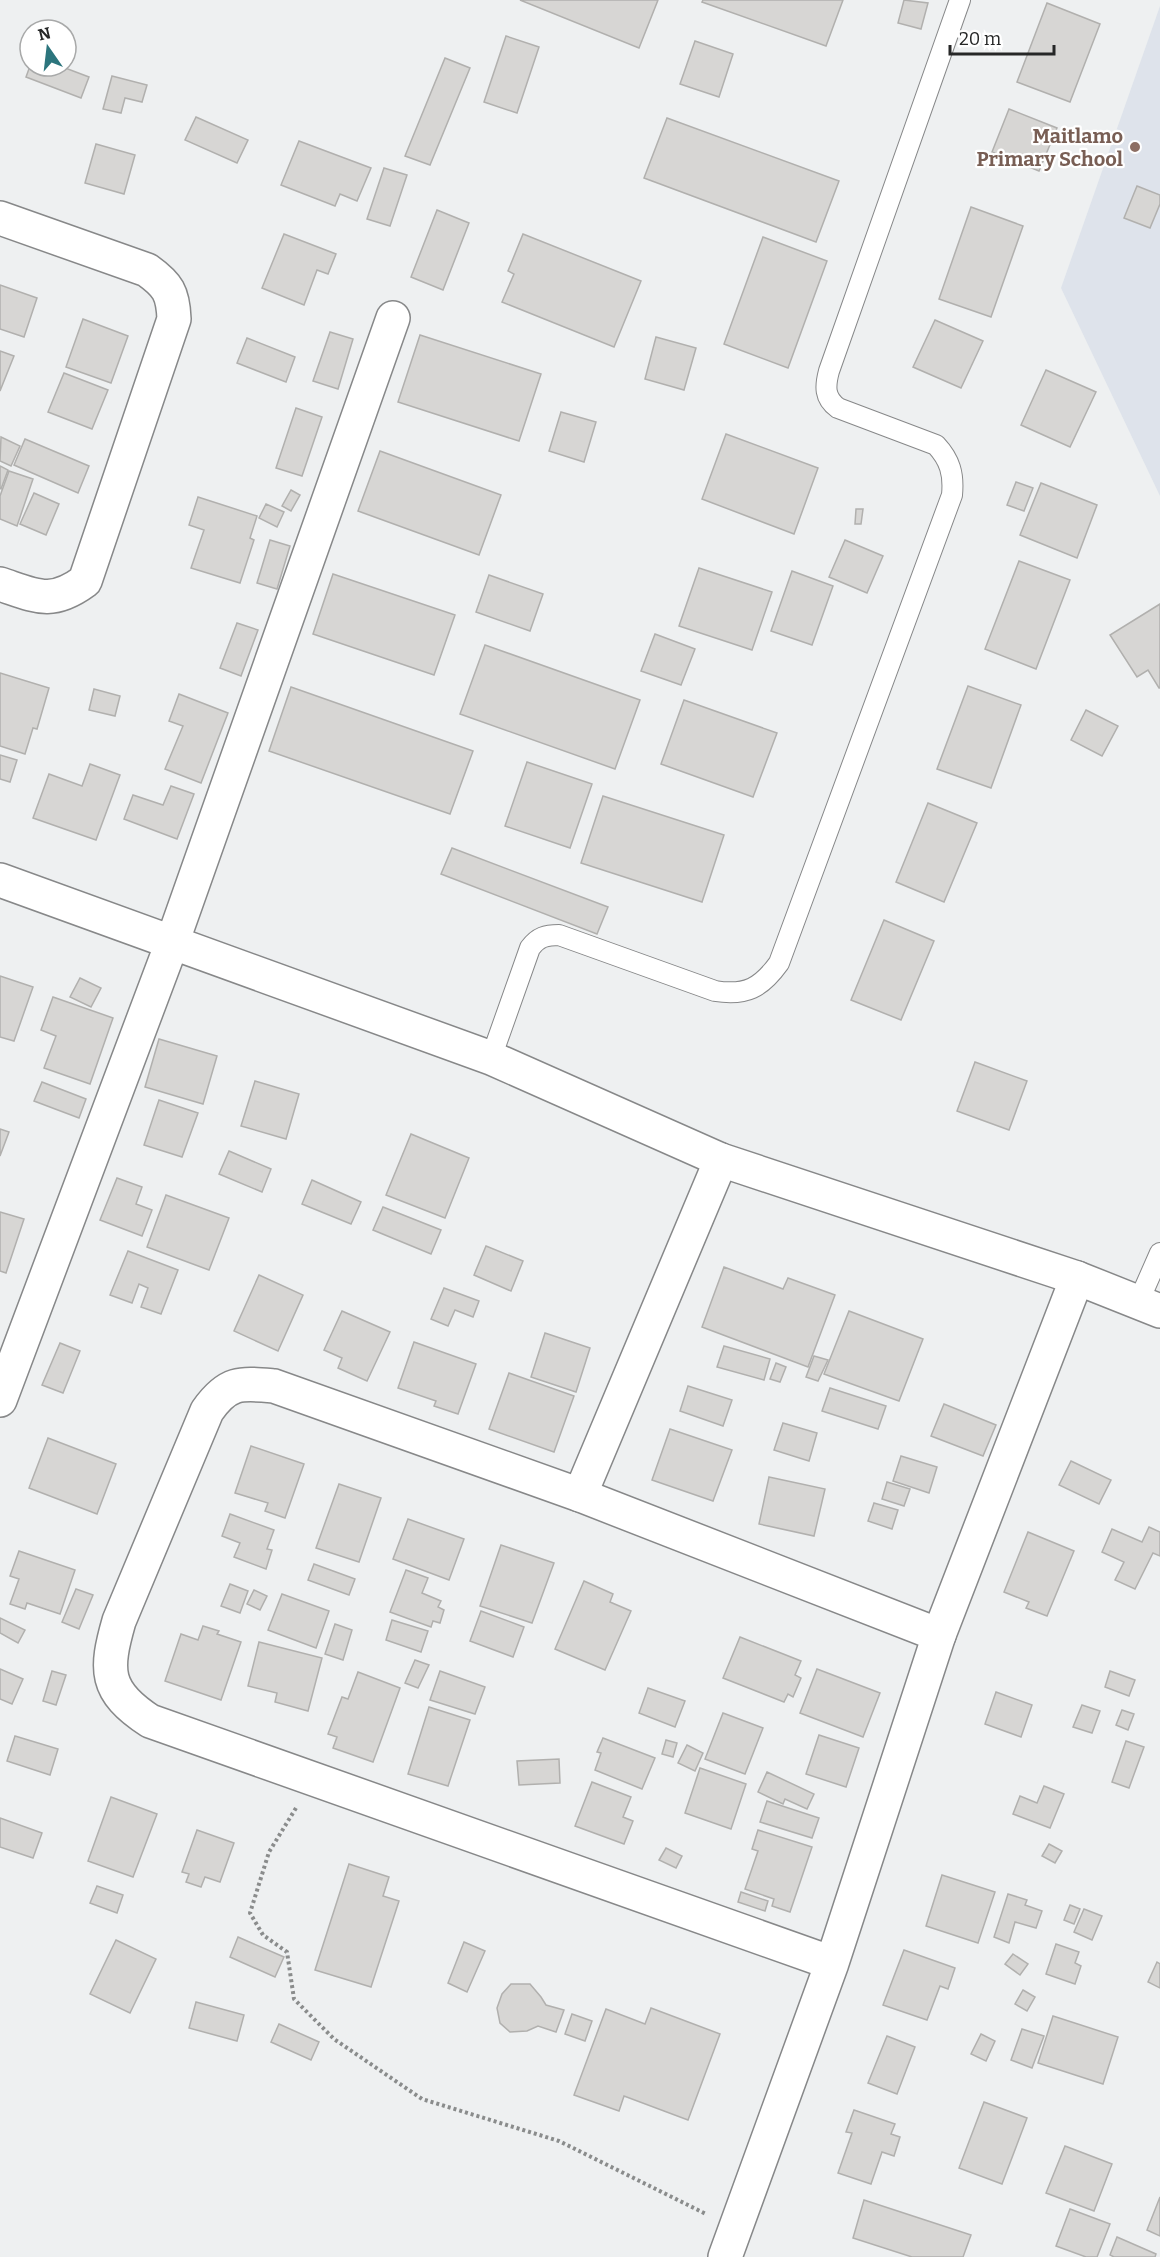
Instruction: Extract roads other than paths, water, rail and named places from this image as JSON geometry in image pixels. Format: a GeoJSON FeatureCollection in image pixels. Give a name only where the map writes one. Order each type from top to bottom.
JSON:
{"type":"FeatureCollection","features":[{"type":"Feature","properties":{"kind":"street"},"geometry":{"type":"LineString","coordinates":[[0,218],[147,270],[159,279],[169,291],[174,302],[174,319],[85,581],[74,589],[52,597],[40,597],[0,584]]}},
{"type":"Feature","properties":{"kind":"street"},"geometry":{"type":"LineString","coordinates":[[0,1400],[171,943],[393,318]]}},
{"type":"Feature","properties":{"kind":"street"},"geometry":{"type":"LineString","coordinates":[[0,880],[491,1058],[721,1160],[1077,1278],[1149,1307]]}},
{"type":"Feature","properties":{"kind":"street"},"geometry":{"type":"LineString","coordinates":[[580,1496],[721,1160]]}},
{"type":"Feature","properties":{"kind":"street"},"geometry":{"type":"LineString","coordinates":[[730,2243],[832,1963],[939,1635],[1077,1278]]}},
{"type":"Feature","properties":{"kind":"street"},"geometry":{"type":"LineString","coordinates":[[832,1963],[150,1721],[128,1707],[116,1690],[110,1672],[111,1647],[119,1621],[207,1411],[215,1400],[231,1387],[248,1384],[274,1386],[580,1496],[939,1635]]}},
{"type":"Feature","properties":{"kind":"lane"},"geometry":{"type":"LineString","coordinates":[[491,1058],[530,948],[539,938],[547,935],[559,935],[715,991],[732,993],[751,989],[763,982],[780,963],[952,495],[951,467],[946,456],[936,445],[838,408],[831,402],[826,389],[829,371],[960,0]]}},
{"type":"Feature","properties":{"kind":"lane"},"geometry":{"type":"LineString","coordinates":[[1149,1307],[1160,1253]]}},
{"type":"Feature","properties":{"kind":"place","name":"Maitlamo Primary School"},"geometry":{"type":"Point","coordinates":[1135,147]}}]}
